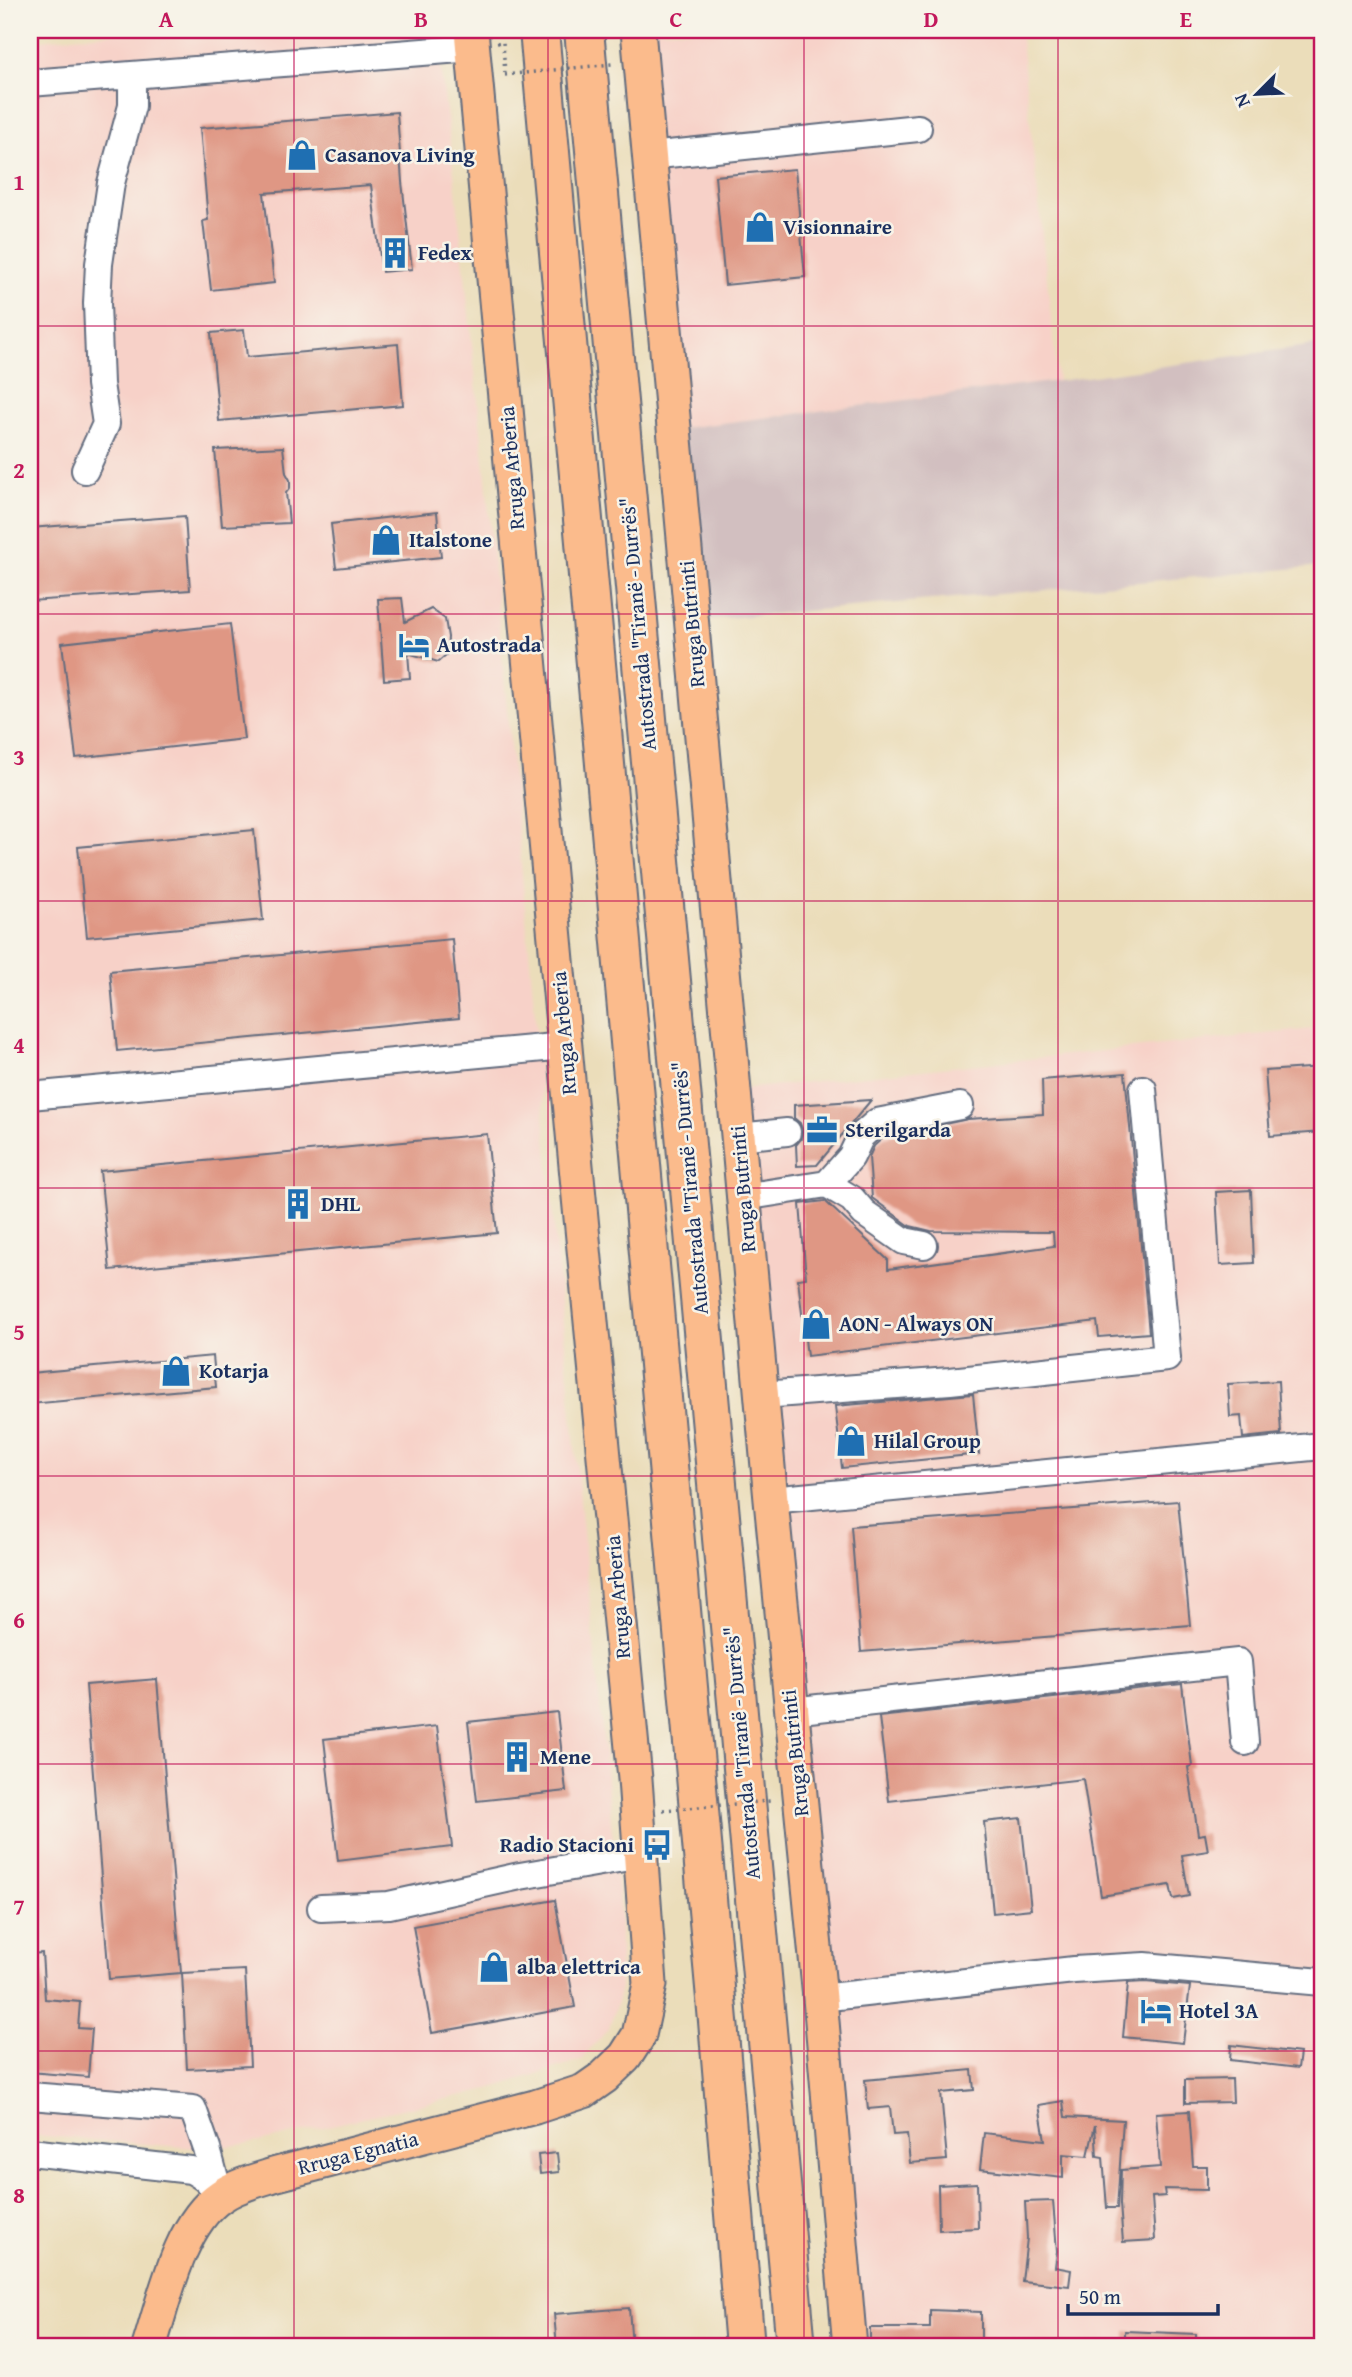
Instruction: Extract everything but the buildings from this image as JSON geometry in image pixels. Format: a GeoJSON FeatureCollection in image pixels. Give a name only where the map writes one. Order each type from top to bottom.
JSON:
{"type":"FeatureCollection","features":[{"type":"Feature","properties":{"kind":"highway"},"geometry":{"type":"LineString","coordinates":[[539,30],[745,2347]]}},
{"type":"Feature","properties":{"kind":"highway","name":"Autostrada \"Tiranë - Durrës\""},"geometry":{"type":"LineString","coordinates":[[584,30],[796,2347]]}},
{"type":"Feature","properties":{"kind":"main road","name":"Rruga Butrinti"},"geometry":{"type":"LineString","coordinates":[[638,30],[791,1711],[811,1832],[820,1998],[849,2347]]}},
{"type":"Feature","properties":{"kind":"main road","name":"Rruga Arberia"},"geometry":{"type":"LineString","coordinates":[[482,40],[565,1046],[641,1855],[650,1984],[639,2035]]}},
{"type":"Feature","properties":{"kind":"main road","name":"Rruga Egnatia"},"geometry":{"type":"LineString","coordinates":[[149,2347],[183,2246],[202,2213],[220,2197],[276,2174],[584,2091],[625,2057],[639,2035]]}},
{"type":"Feature","properties":{"kind":"street"},"geometry":{"type":"LineString","coordinates":[[30,83],[482,40]]}},
{"type":"Feature","properties":{"kind":"street"},"geometry":{"type":"LineString","coordinates":[[85,470],[106,424],[99,373],[99,264],[111,183],[132,106],[132,75]]}},
{"type":"Feature","properties":{"kind":"street"},"geometry":{"type":"LineString","coordinates":[[649,156],[918,128]]}},
{"type":"Feature","properties":{"kind":"street"},"geometry":{"type":"LineString","coordinates":[[30,1096],[565,1046]]}},
{"type":"Feature","properties":{"kind":"street"},"geometry":{"type":"LineString","coordinates":[[762,1395],[938,1382],[1167,1358],[1143,1089]]}},
{"type":"Feature","properties":{"kind":"street"},"geometry":{"type":"LineString","coordinates":[[827,1184],[850,1157],[861,1136],[877,1122],[960,1106]]}},
{"type":"Feature","properties":{"kind":"street"},"geometry":{"type":"LineString","coordinates":[[738,1137],[787,1132]]}},
{"type":"Feature","properties":{"kind":"street"},"geometry":{"type":"LineString","coordinates":[[743,1197],[827,1184],[852,1199],[864,1213],[904,1241],[924,1245]]}},
{"type":"Feature","properties":{"kind":"street"},"geometry":{"type":"LineString","coordinates":[[771,1500],[1322,1446]]}},
{"type":"Feature","properties":{"kind":"street"},"geometry":{"type":"LineString","coordinates":[[791,1711],[1238,1662],[1245,1742]]}},
{"type":"Feature","properties":{"kind":"street"},"geometry":{"type":"LineString","coordinates":[[321,1908],[389,1905],[520,1876],[641,1855]]}},
{"type":"Feature","properties":{"kind":"street"},"geometry":{"type":"LineString","coordinates":[[820,1998],[1074,1970],[1144,1966],[1322,1982]]}},
{"type":"Feature","properties":{"kind":"street"},"geometry":{"type":"LineString","coordinates":[[30,2096],[193,2109],[220,2197]]}},
{"type":"Feature","properties":{"kind":"street"},"geometry":{"type":"LineString","coordinates":[[30,2152],[191,2170],[214,2186],[220,2197]]}},
{"type":"Feature","properties":{"kind":"path"},"geometry":{"type":"LineString","coordinates":[[482,40],[505,75],[612,64]]}},
{"type":"Feature","properties":{"kind":"path"},"geometry":{"type":"LineString","coordinates":[[663,1810],[770,1801]]}},
{"type":"Feature","properties":{"kind":"shaded area"},"geometry":{"type":"Polygon","coordinates":[[[148,30],[436,30],[456,190],[485,469],[620,1914],[620,1992],[609,2028],[581,2060],[489,2089],[259,2142],[207,2149],[30,2135],[30,41],[148,30]]]}},
{"type":"Feature","properties":{"kind":"shaded area"},"geometry":{"type":"Polygon","coordinates":[[[638,30],[1020,30],[1058,381],[674,429],[638,30]]]}},
{"type":"Feature","properties":{"kind":"shaded area"},"geometry":{"type":"Polygon","coordinates":[[[1322,344],[1322,566],[691,621],[674,429],[1058,381],[1322,344]]]}},
{"type":"Feature","properties":{"kind":"shaded area"},"geometry":{"type":"Polygon","coordinates":[[[1322,1028],[1322,2347],[850,2347],[734,1090],[1322,1028]]]}},
{"type":"Feature","properties":{"kind":"place","name":"Casanova Living"},"geometry":{"type":"Point","coordinates":[302,155]}},
{"type":"Feature","properties":{"kind":"place","name":"Visionnaire"},"geometry":{"type":"Point","coordinates":[760,227]}},
{"type":"Feature","properties":{"kind":"place","name":"Fedex"},"geometry":{"type":"Point","coordinates":[395,253]}},
{"type":"Feature","properties":{"kind":"place","name":"Italstone"},"geometry":{"type":"Point","coordinates":[386,540]}},
{"type":"Feature","properties":{"kind":"place","name":"Autostrada"},"geometry":{"type":"Point","coordinates":[414,645]}},
{"type":"Feature","properties":{"kind":"place","name":"Sterilgarda"},"geometry":{"type":"Point","coordinates":[822,1130]}},
{"type":"Feature","properties":{"kind":"place","name":"DHL"},"geometry":{"type":"Point","coordinates":[298,1204]}},
{"type":"Feature","properties":{"kind":"place","name":"AON - Always ON"},"geometry":{"type":"Point","coordinates":[816,1324]}},
{"type":"Feature","properties":{"kind":"place","name":"Kotarja"},"geometry":{"type":"Point","coordinates":[176,1371]}},
{"type":"Feature","properties":{"kind":"place","name":"Hilal Group"},"geometry":{"type":"Point","coordinates":[851,1441]}},
{"type":"Feature","properties":{"kind":"place","name":"Mene"},"geometry":{"type":"Point","coordinates":[517,1757]}},
{"type":"Feature","properties":{"kind":"place","name":"Radio Stacioni"},"geometry":{"type":"Point","coordinates":[657,1845]}},
{"type":"Feature","properties":{"kind":"place","name":"alba elettrica"},"geometry":{"type":"Point","coordinates":[494,1967]}},
{"type":"Feature","properties":{"kind":"place","name":"Hotel 3A"},"geometry":{"type":"Point","coordinates":[1156,2011]}}]}
